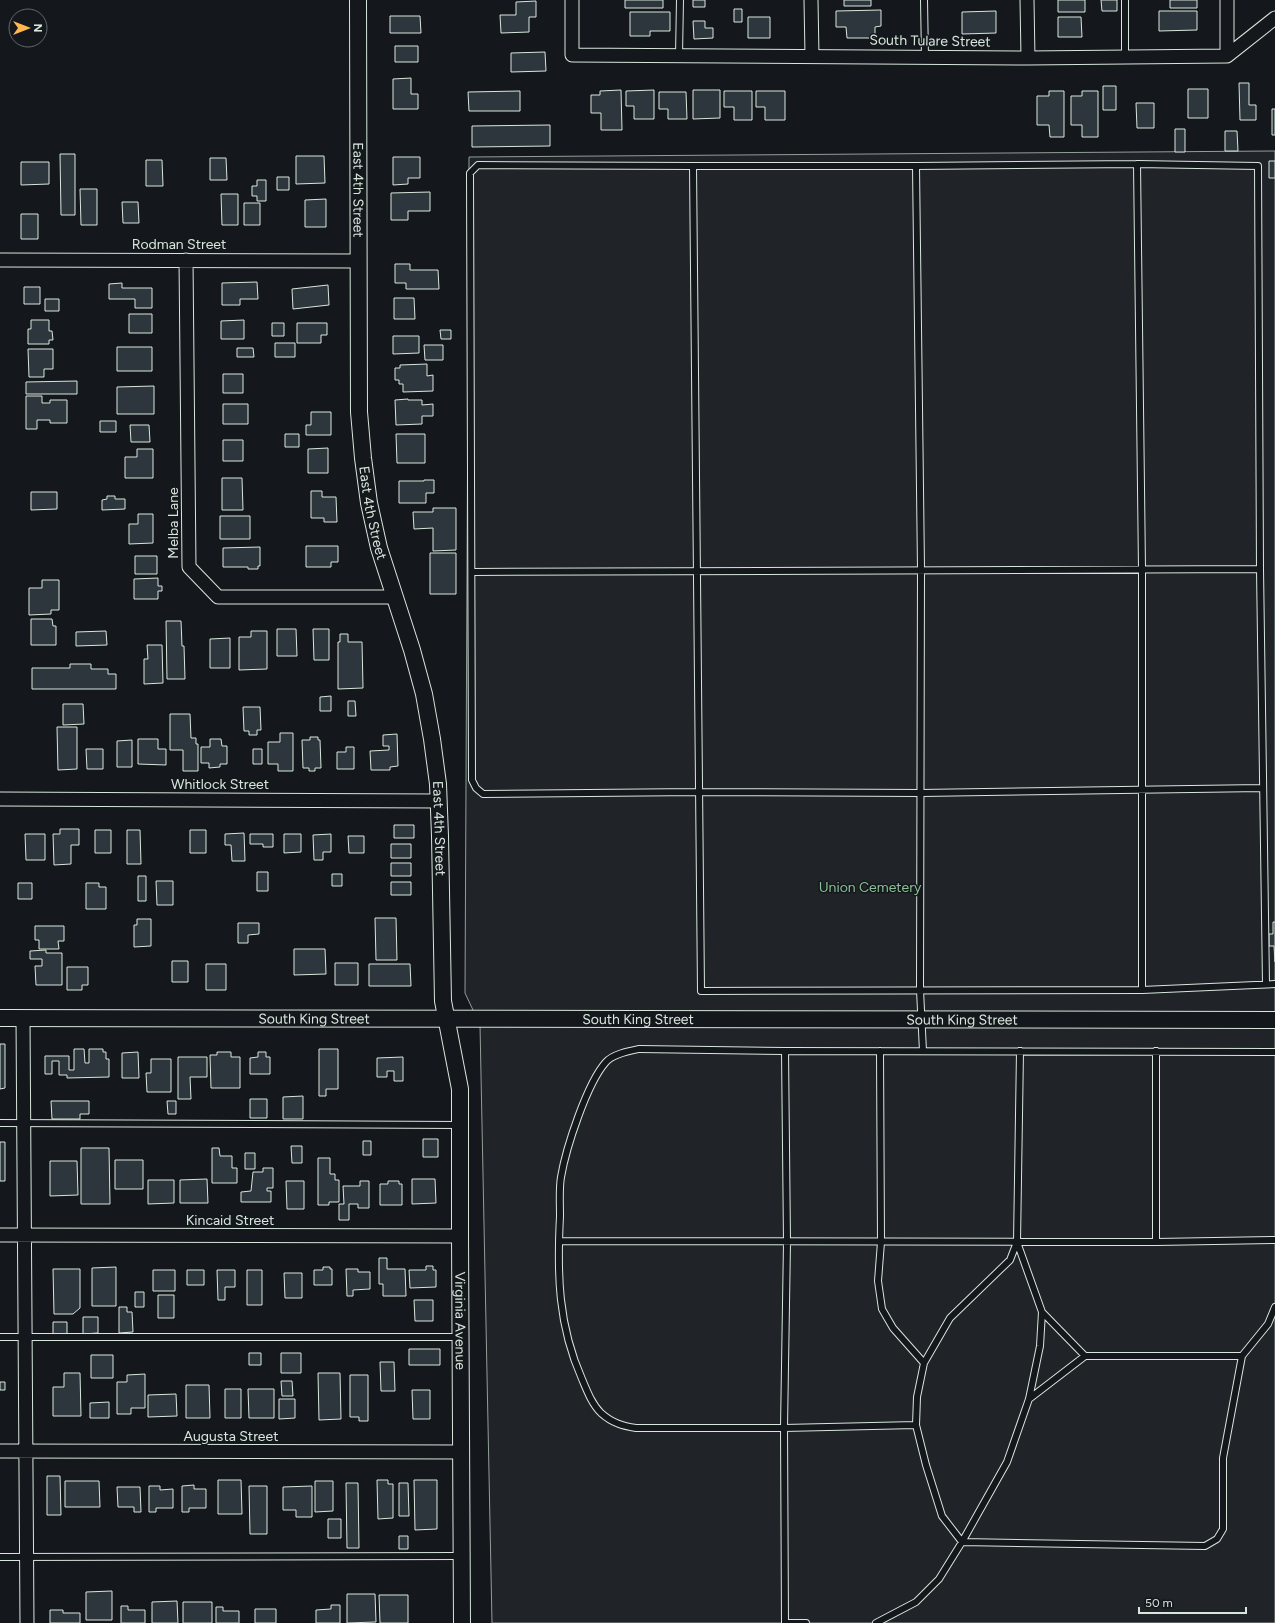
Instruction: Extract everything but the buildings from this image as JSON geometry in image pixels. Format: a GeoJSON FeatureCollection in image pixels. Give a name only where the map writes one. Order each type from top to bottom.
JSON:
{"type":"FeatureCollection","features":[{"type":"Feature","properties":{"kind":"street","name":"East 4th Street"},"geometry":{"type":"LineString","coordinates":[[358,0],[358,261],[360,412],[363,458],[379,548],[412,650],[424,694],[432,738],[439,801],[443,1001],[447,1019]]}},
{"type":"Feature","properties":{"kind":"street","name":"South Tulare Street"},"geometry":{"type":"LineString","coordinates":[[572,0],[572,55],[1028,58],[1227,56]]}},
{"type":"Feature","properties":{"kind":"street"},"geometry":{"type":"LineString","coordinates":[[811,0],[812,56]]}},
{"type":"Feature","properties":{"kind":"street"},"geometry":{"type":"LineString","coordinates":[[1027,0],[1028,58]]}},
{"type":"Feature","properties":{"kind":"street"},"geometry":{"type":"LineString","coordinates":[[1227,0],[1227,56]]}},
{"type":"Feature","properties":{"kind":"street"},"geometry":{"type":"LineString","coordinates":[[1227,56],[1275,18]]}},
{"type":"Feature","properties":{"kind":"street","name":"Rodman Street"},"geometry":{"type":"LineString","coordinates":[[0,260],[358,261]]}},
{"type":"Feature","properties":{"kind":"street","name":"Melba Lane"},"geometry":{"type":"LineString","coordinates":[[186,260],[189,567],[218,597],[394,597]]}},
{"type":"Feature","properties":{"kind":"street","name":"Whitlock Street"},"geometry":{"type":"LineString","coordinates":[[0,799],[439,801]]}},
{"type":"Feature","properties":{"kind":"street","name":"South King Street"},"geometry":{"type":"LineString","coordinates":[[0,1018],[1275,1020]]}},
{"type":"Feature","properties":{"kind":"street"},"geometry":{"type":"LineString","coordinates":[[23,1018],[27,1623]]}},
{"type":"Feature","properties":{"kind":"street","name":"Virginia Avenue"},"geometry":{"type":"LineString","coordinates":[[447,1019],[460,1089],[462,1623]]}},
{"type":"Feature","properties":{"kind":"street","name":"Kincaid Street"},"geometry":{"type":"LineString","coordinates":[[0,1235],[460,1236]]}},
{"type":"Feature","properties":{"kind":"street","name":"Augusta Street"},"geometry":{"type":"LineString","coordinates":[[0,1451],[461,1452]]}},
{"type":"Feature","properties":{"kind":"lane"},"geometry":{"type":"LineString","coordinates":[[679,55],[680,0]]}},
{"type":"Feature","properties":{"kind":"lane"},"geometry":{"type":"LineString","coordinates":[[924,0],[925,57]]}},
{"type":"Feature","properties":{"kind":"lane"},"geometry":{"type":"LineString","coordinates":[[1125,0],[1125,57]]}},
{"type":"Feature","properties":{"kind":"lane"},"geometry":{"type":"LineString","coordinates":[[1137,164],[1142,569],[1142,990]]}},
{"type":"Feature","properties":{"kind":"lane"},"geometry":{"type":"LineString","coordinates":[[1262,788],[921,793],[697,792],[483,794],[476,788],[472,780],[470,173],[478,165],[916,166],[1137,164],[1258,166],[1262,788],[1266,984]]}},
{"type":"Feature","properties":{"kind":"lane"},"geometry":{"type":"LineString","coordinates":[[693,166],[694,572],[701,992],[1142,990],[1275,984]]}},
{"type":"Feature","properties":{"kind":"lane"},"geometry":{"type":"LineString","coordinates":[[916,166],[920,569],[920,990],[923,1051]]}},
{"type":"Feature","properties":{"kind":"lane"},"geometry":{"type":"LineString","coordinates":[[472,572],[694,572],[920,569],[1260,569]]}},
{"type":"Feature","properties":{"kind":"lane"},"geometry":{"type":"LineString","coordinates":[[916,1425],[784,1428],[636,1428],[617,1425],[601,1413],[590,1398],[568,1344],[560,1298],[559,1242],[561,1177],[572,1136],[591,1084],[607,1061],[622,1053],[639,1049],[786,1051],[1275,1052]]}},
{"type":"Feature","properties":{"kind":"lane"},"geometry":{"type":"LineString","coordinates":[[786,1051],[787,1242],[784,1428],[785,1623],[806,1623]]}},
{"type":"Feature","properties":{"kind":"lane"},"geometry":{"type":"LineString","coordinates":[[880,1051],[882,1242],[878,1281],[882,1309],[893,1328],[924,1363]]}},
{"type":"Feature","properties":{"kind":"lane"},"geometry":{"type":"LineString","coordinates":[[962,1542],[942,1516],[926,1465],[916,1425],[917,1397],[924,1363],[950,1318],[1010,1260],[1017,1242],[1020,1051]]}},
{"type":"Feature","properties":{"kind":"lane"},"geometry":{"type":"LineString","coordinates":[[1156,1051],[1156,1242]]}},
{"type":"Feature","properties":{"kind":"lane"},"geometry":{"type":"LineString","coordinates":[[0,1123],[460,1125]]}},
{"type":"Feature","properties":{"kind":"lane"},"geometry":{"type":"LineString","coordinates":[[559,1242],[1156,1242],[1275,1240]]}},
{"type":"Feature","properties":{"kind":"lane"},"geometry":{"type":"LineString","coordinates":[[876,1623],[916,1602],[939,1578],[962,1542],[1007,1462],[1029,1399],[1040,1346],[1042,1312],[1017,1242]]}},
{"type":"Feature","properties":{"kind":"lane"},"geometry":{"type":"LineString","coordinates":[[962,1542],[1204,1546],[1217,1539],[1223,1529],[1223,1458],[1242,1356],[1268,1324],[1275,1307]]}},
{"type":"Feature","properties":{"kind":"lane"},"geometry":{"type":"LineString","coordinates":[[1042,1312],[1085,1356]]}},
{"type":"Feature","properties":{"kind":"lane"},"geometry":{"type":"LineString","coordinates":[[0,1337],[460,1337]]}},
{"type":"Feature","properties":{"kind":"lane"},"geometry":{"type":"LineString","coordinates":[[1029,1399],[1085,1356],[1242,1356]]}},
{"type":"Feature","properties":{"kind":"lane"},"geometry":{"type":"LineString","coordinates":[[0,1557],[462,1556]]}},
{"type":"Feature","properties":{"kind":"green space","name":"Union Cemetery"},"geometry":{"type":"Polygon","coordinates":[[[1275,151],[1275,1623],[492,1623],[480,1025],[465,993],[469,157],[1275,151]]]}}]}
